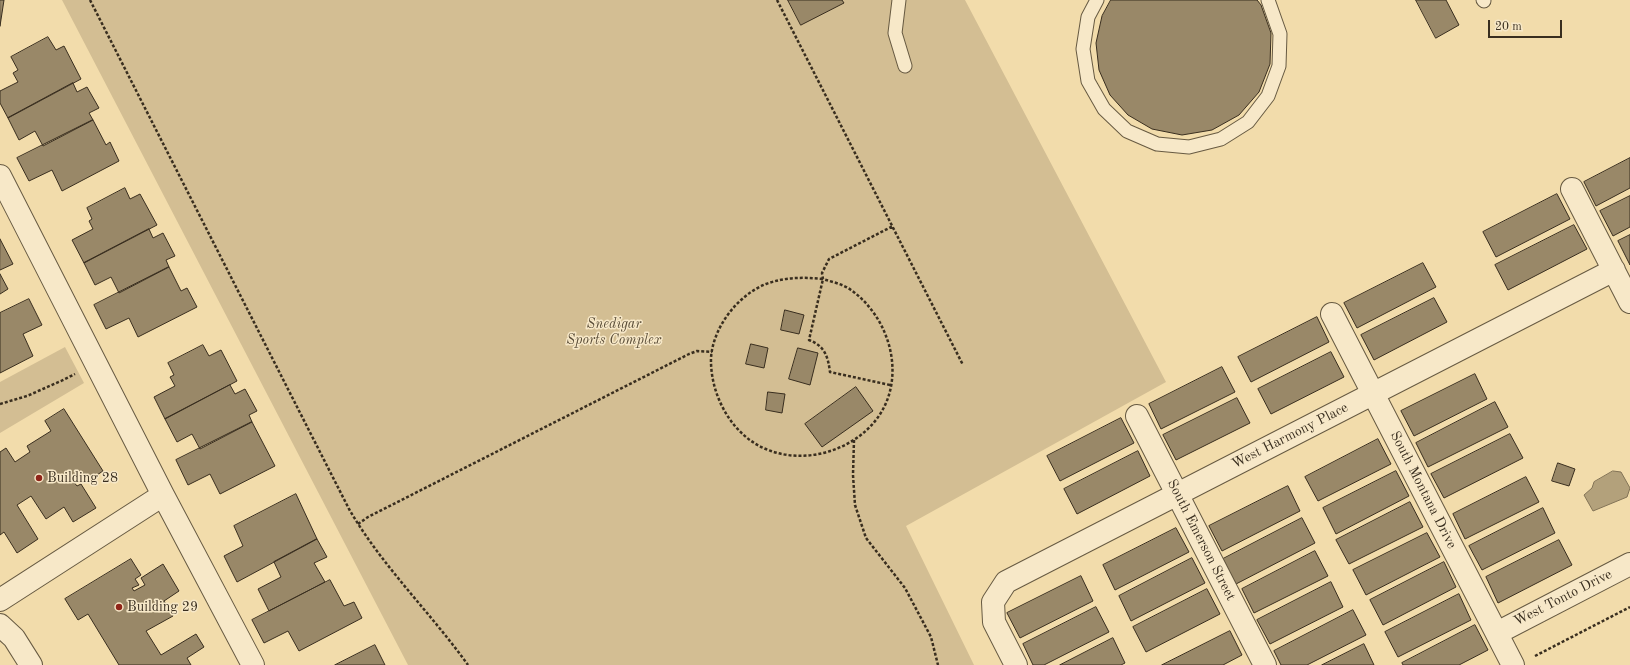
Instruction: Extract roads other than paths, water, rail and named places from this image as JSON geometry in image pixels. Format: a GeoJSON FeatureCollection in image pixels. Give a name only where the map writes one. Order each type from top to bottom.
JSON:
{"type":"FeatureCollection","features":[{"type":"Feature","properties":{"kind":"street"},"geometry":{"type":"LineString","coordinates":[[0,176],[253,665]]}},
{"type":"Feature","properties":{"kind":"street"},"geometry":{"type":"LineString","coordinates":[[1572,188],[1630,302]]}},
{"type":"Feature","properties":{"kind":"street","name":"West Harmony Place"},"geometry":{"type":"LineString","coordinates":[[1016,665],[994,622],[993,602],[1006,582],[1614,270]]}},
{"type":"Feature","properties":{"kind":"street","name":"South Montana Drive"},"geometry":{"type":"LineString","coordinates":[[1332,314],[1497,633],[1521,662]]}},
{"type":"Feature","properties":{"kind":"street","name":"South Emerson Street"},"geometry":{"type":"LineString","coordinates":[[1136,416],[1265,665]]}},
{"type":"Feature","properties":{"kind":"street"},"geometry":{"type":"LineString","coordinates":[[0,600],[164,495]]}},
{"type":"Feature","properties":{"kind":"street","name":"West Tonto Drive"},"geometry":{"type":"LineString","coordinates":[[1497,633],[1630,564]]}},
{"type":"Feature","properties":{"kind":"street"},"geometry":{"type":"LineString","coordinates":[[0,625],[14,638],[31,665]]}},
{"type":"Feature","properties":{"kind":"lane"},"geometry":{"type":"LineString","coordinates":[[899,0],[895,33],[905,66]]}},
{"type":"Feature","properties":{"kind":"lane"},"geometry":{"type":"LineString","coordinates":[[1098,0],[1088,17],[1083,49],[1088,81],[1104,109],[1128,131],[1157,144],[1189,147],[1221,139],[1248,122],[1268,96],[1279,66],[1280,34],[1271,1]]}},
{"type":"Feature","properties":{"kind":"place","name":"Building 28"},"geometry":{"type":"Point","coordinates":[39,478]}},
{"type":"Feature","properties":{"kind":"place","name":"Building 29"},"geometry":{"type":"Point","coordinates":[119,607]}},
{"type":"Feature","properties":{"kind":"park label","name":"Snedigar Sports Complex"},"geometry":{"type":"Point","coordinates":[614,332]}}]}
